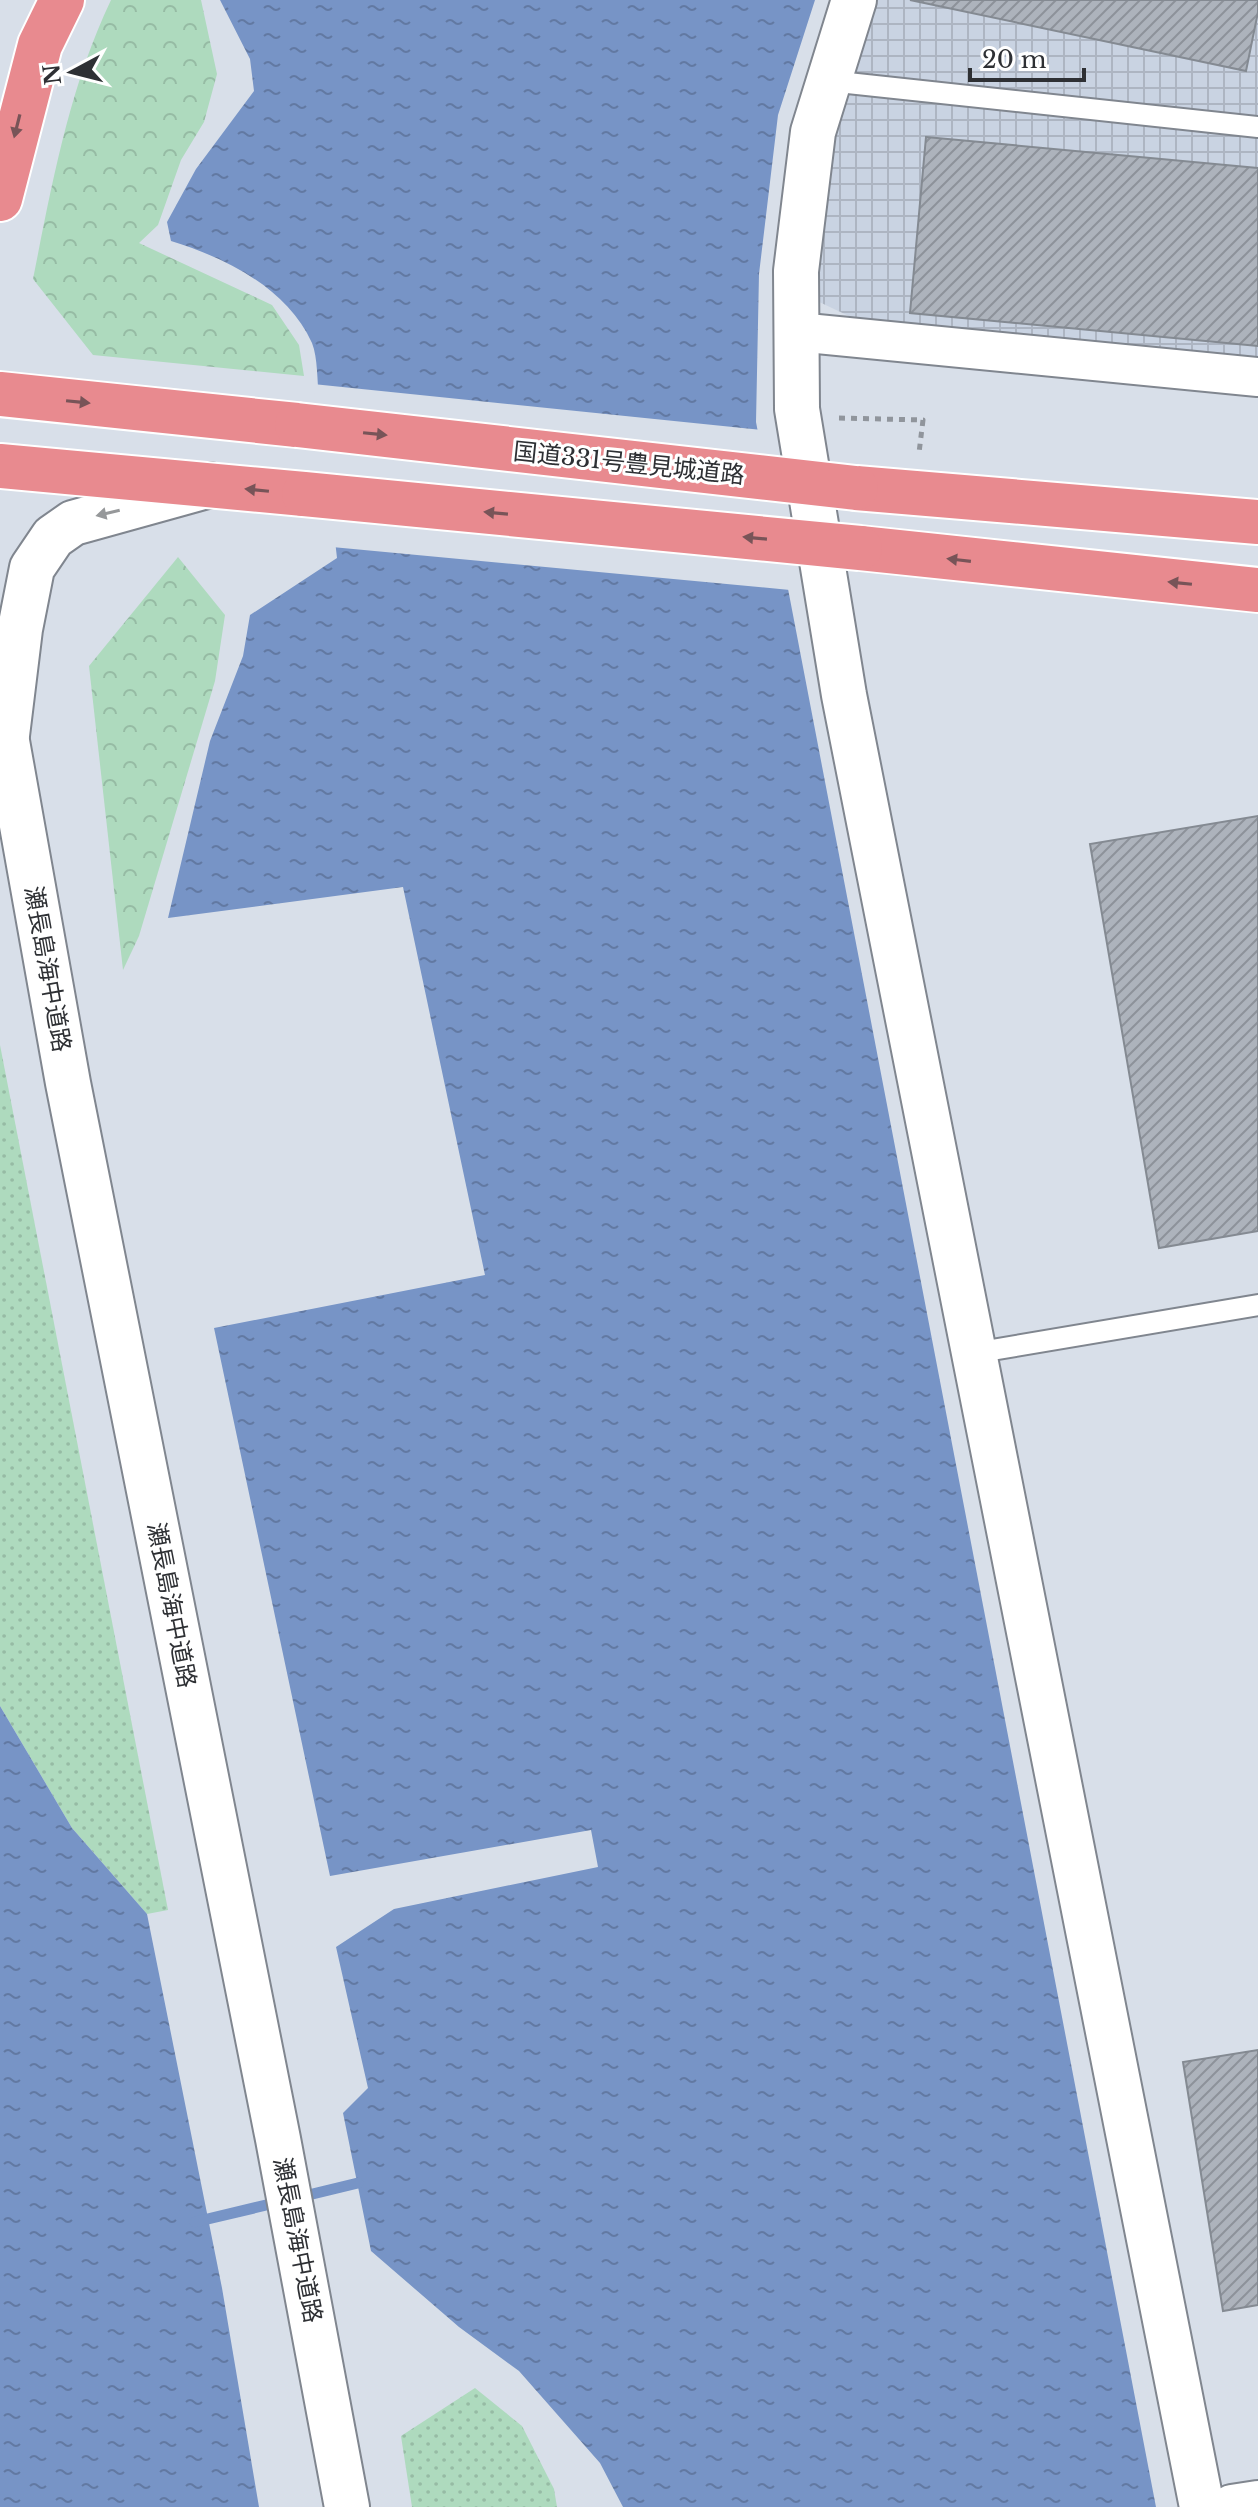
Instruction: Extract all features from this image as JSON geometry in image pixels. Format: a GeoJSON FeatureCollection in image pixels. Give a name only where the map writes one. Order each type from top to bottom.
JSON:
{"type":"FeatureCollection","features":[{"type":"Feature","properties":{"kind":"highway"},"geometry":{"type":"LineString","coordinates":[[0,199],[40,45],[62,0]]}},
{"type":"Feature","properties":{"kind":"highway","name":"国道331号豊見城道路"},"geometry":{"type":"LineString","coordinates":[[0,394],[856,488],[1258,522]]}},
{"type":"Feature","properties":{"kind":"highway"},"geometry":{"type":"LineString","coordinates":[[0,466],[860,548],[1258,590]]}},
{"type":"Feature","properties":{"kind":"highway"},"geometry":{"type":"LineString","coordinates":[[1062,506],[1258,498]]}},
{"type":"Feature","properties":{"kind":"street"},"geometry":{"type":"LineString","coordinates":[[854,0],[813,132],[796,271],[798,417],[844,695],[1202,2507]]}},
{"type":"Feature","properties":{"kind":"street"},"geometry":{"type":"LineString","coordinates":[[797,332],[1258,377]]}},
{"type":"Feature","properties":{"kind":"street","name":"瀬長島海中道路"},"geometry":{"type":"LineString","coordinates":[[210,485],[73,523],[53,537],[40,553],[30,580],[3,719],[68,1083],[278,2139],[347,2507]]}},
{"type":"Feature","properties":{"kind":"street"},"geometry":{"type":"LineString","coordinates":[[1232,2507],[1258,2503]]}},
{"type":"Feature","properties":{"kind":"lane"},"geometry":{"type":"LineString","coordinates":[[829,81],[1258,127]]}},
{"type":"Feature","properties":{"kind":"lane"},"geometry":{"type":"LineString","coordinates":[[974,1353],[1258,1305]]}},
{"type":"Feature","properties":{"kind":"path"},"geometry":{"type":"LineString","coordinates":[[798,417],[923,420],[919,453]]}},
{"type":"Feature","properties":{"kind":"shaded area"},"geometry":{"type":"Polygon","coordinates":[[[876,0],[1258,0],[1258,389],[908,344],[815,300],[832,135],[876,0]]]}},
{"type":"Feature","properties":{"kind":"green space"},"geometry":{"type":"Polygon","coordinates":[[[111,0],[201,0],[217,74],[204,122],[181,160],[158,225],[139,243],[272,305],[299,345],[304,376],[93,355],[33,279],[73,102],[96,33],[111,0]]]}},
{"type":"Feature","properties":{"kind":"green space"},"geometry":{"type":"Polygon","coordinates":[[[178,557],[225,615],[215,681],[139,936],[123,970],[89,666],[178,557]]]}},
{"type":"Feature","properties":{"kind":"green space"},"geometry":{"type":"Polygon","coordinates":[[[0,1045],[168,1910],[147,1914],[72,1828],[0,1706],[0,1045]]]}},
{"type":"Feature","properties":{"kind":"green space"},"geometry":{"type":"Polygon","coordinates":[[[475,2388],[522,2426],[554,2489],[557,2507],[412,2507],[401,2436],[475,2388]]]}},
{"type":"Feature","properties":{"kind":"water"},"geometry":{"type":"Polygon","coordinates":[[[220,0],[815,0],[778,115],[759,274],[756,422],[1156,2507],[623,2507],[600,2463],[519,2371],[459,2327],[371,2251],[343,2113],[368,2088],[336,1947],[394,1909],[598,1867],[591,1830],[330,1876],[214,1328],[485,1275],[403,887],[168,918],[210,741],[243,656],[250,615],[337,558],[312,343],[287,306],[271,291],[213,256],[171,241],[167,222],[196,169],[254,91],[250,59],[220,0]]]}},
{"type":"Feature","properties":{"kind":"water"},"geometry":{"type":"Polygon","coordinates":[[[0,1706],[72,1828],[147,1914],[222,2288],[259,2507],[0,2507],[0,1706]]]}},
{"type":"Feature","properties":{"kind":"pier"},"geometry":{"type":"Polygon","coordinates":[[[313,384],[762,430],[790,590],[332,547],[313,384]]]}},
{"type":"Feature","properties":{"kind":"building"},"geometry":{"type":"Polygon","coordinates":[[[910,0],[1258,0],[1258,12],[1246,71],[910,0]]]}},
{"type":"Feature","properties":{"kind":"building"},"geometry":{"type":"Polygon","coordinates":[[[926,137],[1258,168],[1258,346],[910,313],[926,137]]]}},
{"type":"Feature","properties":{"kind":"building"},"geometry":{"type":"Polygon","coordinates":[[[1258,816],[1258,1231],[1159,1248],[1090,844],[1258,816]]]}},
{"type":"Feature","properties":{"kind":"building"},"geometry":{"type":"Polygon","coordinates":[[[1258,2050],[1258,2305],[1223,2311],[1183,2062],[1258,2050]]]}},
{"type":"Feature","properties":{"kind":"waterway"},"geometry":{"type":"LineString","coordinates":[[296,2198],[358,2183]]}},
{"type":"Feature","properties":{"kind":"waterway"},"geometry":{"type":"LineString","coordinates":[[195,2222],[279,2202]]}}]}
